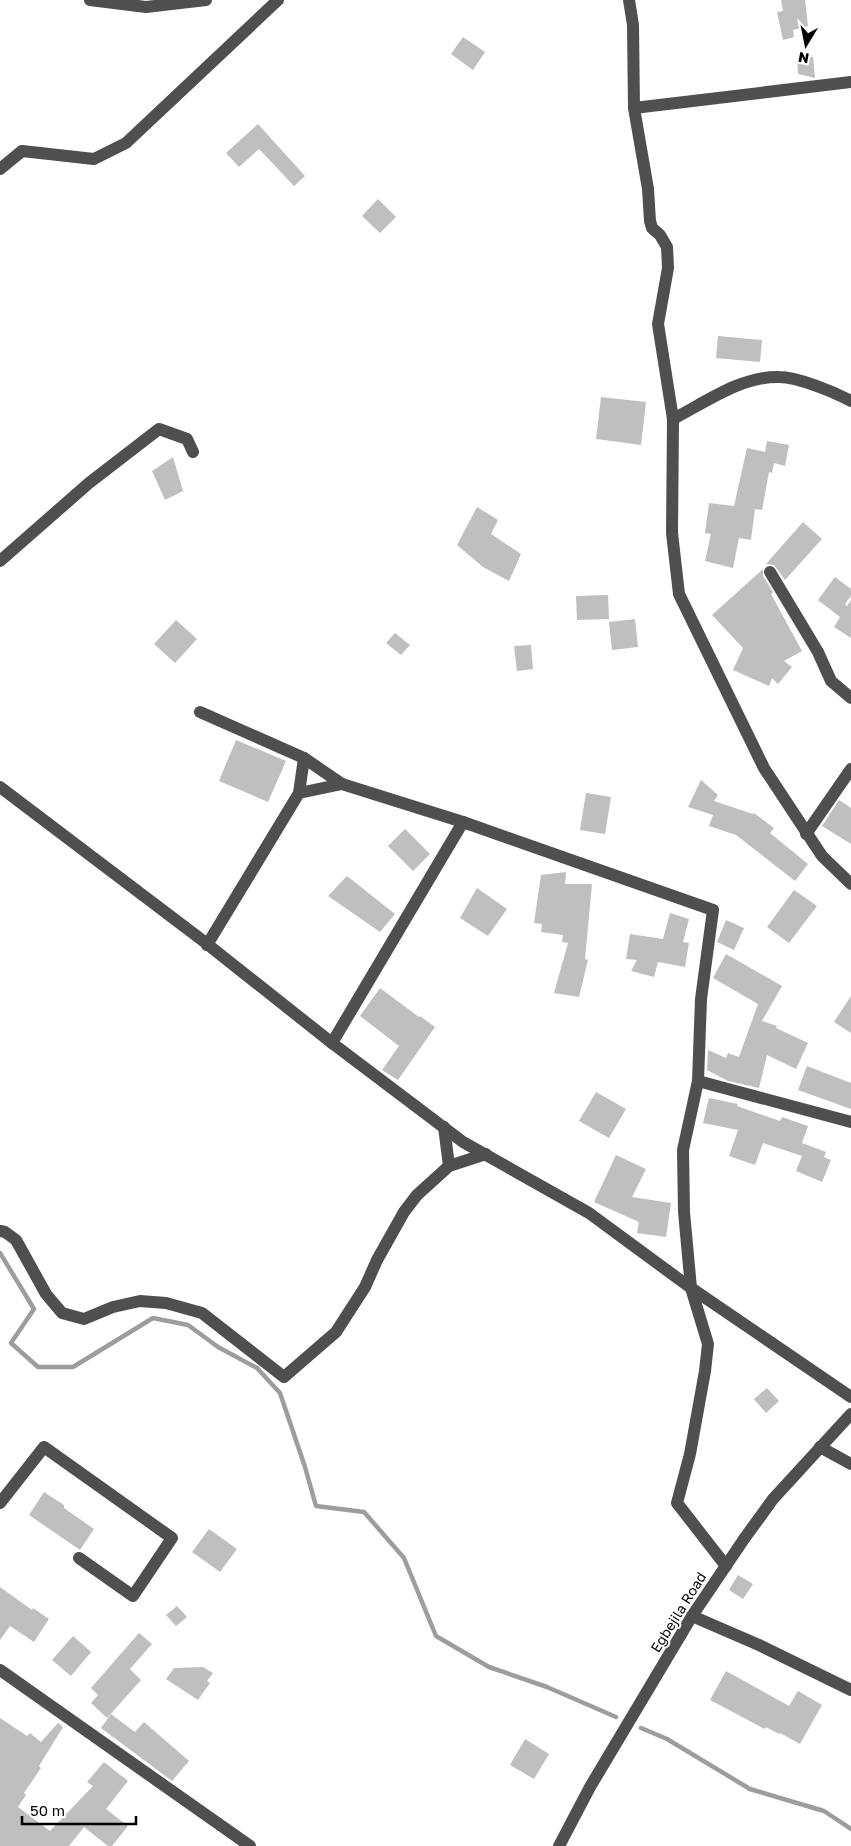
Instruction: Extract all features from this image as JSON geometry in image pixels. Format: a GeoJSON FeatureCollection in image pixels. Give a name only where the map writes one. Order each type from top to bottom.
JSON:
{"type":"FeatureCollection","features":[{"type":"Feature","properties":{"kind":"street"},"geometry":{"type":"LineString","coordinates":[[90,0],[146,6],[206,0]]}},
{"type":"Feature","properties":{"kind":"street"},"geometry":{"type":"LineString","coordinates":[[0,169],[22,151],[94,159],[126,143],[278,0]]}},
{"type":"Feature","properties":{"kind":"street"},"geometry":{"type":"LineString","coordinates":[[629,0],[633,25],[634,108],[649,199],[650,221],[652,228],[660,235],[667,247],[668,268],[658,324],[673,418],[672,533],[679,594],[764,768],[822,856],[851,884]]}},
{"type":"Feature","properties":{"kind":"street"},"geometry":{"type":"LineString","coordinates":[[634,108],[851,82]]}},
{"type":"Feature","properties":{"kind":"street"},"geometry":{"type":"LineString","coordinates":[[673,418],[739,385],[752,380],[779,377],[792,378],[851,401]]}},
{"type":"Feature","properties":{"kind":"street"},"geometry":{"type":"LineString","coordinates":[[0,561],[89,483],[159,428],[187,439],[193,452]]}},
{"type":"Feature","properties":{"kind":"street"},"geometry":{"type":"LineString","coordinates":[[770,572],[818,652],[831,681],[851,698]]}},
{"type":"Feature","properties":{"kind":"street"},"geometry":{"type":"LineString","coordinates":[[200,712],[304,758],[342,784],[463,822],[714,910],[701,999],[698,1081],[682,1150],[684,1212],[691,1288],[708,1344],[690,1454],[677,1503],[726,1566]]}},
{"type":"Feature","properties":{"kind":"street"},"geometry":{"type":"LineString","coordinates":[[207,945],[299,793],[304,758]]}},
{"type":"Feature","properties":{"kind":"street"},"geometry":{"type":"LineString","coordinates":[[806,834],[851,769]]}},
{"type":"Feature","properties":{"kind":"street"},"geometry":{"type":"LineString","coordinates":[[299,793],[342,784]]}},
{"type":"Feature","properties":{"kind":"street"},"geometry":{"type":"LineString","coordinates":[[0,787],[464,1142],[589,1213],[691,1288],[851,1397]]}},
{"type":"Feature","properties":{"kind":"street"},"geometry":{"type":"LineString","coordinates":[[332,1042],[463,822]]}},
{"type":"Feature","properties":{"kind":"street"},"geometry":{"type":"LineString","coordinates":[[698,1081],[851,1122]]}},
{"type":"Feature","properties":{"kind":"street"},"geometry":{"type":"LineString","coordinates":[[444,1127],[449,1166]]}},
{"type":"Feature","properties":{"kind":"street"},"geometry":{"type":"LineString","coordinates":[[0,1231],[5,1232],[16,1240],[46,1294],[62,1313],[84,1319],[113,1307],[140,1300],[166,1303],[202,1313],[284,1377],[336,1332],[366,1287],[377,1260],[404,1212],[417,1195],[449,1166],[486,1154]]}},
{"type":"Feature","properties":{"kind":"street","name":"Egbejila Road"},"geometry":{"type":"LineString","coordinates":[[559,1846],[590,1787],[692,1616],[773,1499],[851,1414]]}},
{"type":"Feature","properties":{"kind":"street"},"geometry":{"type":"LineString","coordinates":[[0,1504],[44,1447],[172,1538],[133,1596],[79,1558]]}},
{"type":"Feature","properties":{"kind":"street"},"geometry":{"type":"LineString","coordinates":[[820,1447],[851,1464]]}},
{"type":"Feature","properties":{"kind":"street"},"geometry":{"type":"LineString","coordinates":[[692,1616],[759,1645],[851,1690]]}},
{"type":"Feature","properties":{"kind":"street"},"geometry":{"type":"LineString","coordinates":[[0,1670],[250,1846]]}},
{"type":"Feature","properties":{"kind":"building"},"geometry":{"type":"Polygon","coordinates":[[[781,0],[805,0],[808,26],[793,30],[794,37],[783,40],[777,12],[783,11],[781,0]]]}},
{"type":"Feature","properties":{"kind":"building"},"geometry":{"type":"Polygon","coordinates":[[[463,37],[485,52],[473,70],[451,54],[463,37]]]}},
{"type":"Feature","properties":{"kind":"building"},"geometry":{"type":"Polygon","coordinates":[[[813,57],[815,78],[798,74],[797,58],[813,57]]]}},
{"type":"Feature","properties":{"kind":"building"},"geometry":{"type":"Polygon","coordinates":[[[258,124],[305,176],[294,186],[259,149],[239,167],[226,153],[258,124]]]}},
{"type":"Feature","properties":{"kind":"building"},"geometry":{"type":"Polygon","coordinates":[[[378,199],[396,217],[380,233],[362,216],[378,199]]]}},
{"type":"Feature","properties":{"kind":"building"},"geometry":{"type":"Polygon","coordinates":[[[718,336],[762,340],[760,362],[716,358],[718,336]]]}},
{"type":"Feature","properties":{"kind":"building"},"geometry":{"type":"Polygon","coordinates":[[[601,397],[646,402],[641,445],[596,439],[601,397]]]}},
{"type":"Feature","properties":{"kind":"building"},"geometry":{"type":"Polygon","coordinates":[[[767,441],[789,445],[785,466],[774,463],[772,473],[769,472],[762,510],[755,509],[751,540],[739,538],[733,568],[705,561],[711,534],[705,533],[709,503],[734,506],[747,448],[765,452],[767,441]]]}},
{"type":"Feature","properties":{"kind":"building"},"geometry":{"type":"Polygon","coordinates":[[[173,457],[183,491],[165,500],[152,471],[173,457]]]}},
{"type":"Feature","properties":{"kind":"building"},"geometry":{"type":"Polygon","coordinates":[[[477,507],[498,520],[491,534],[521,554],[509,581],[483,567],[457,545],[477,507]]]}},
{"type":"Feature","properties":{"kind":"building"},"geometry":{"type":"Polygon","coordinates":[[[803,522],[822,539],[785,580],[774,565],[766,564],[803,522]]]}},
{"type":"Feature","properties":{"kind":"building"},"geometry":{"type":"Polygon","coordinates":[[[763,569],[763,576],[773,592],[771,594],[802,651],[784,661],[792,667],[778,684],[772,678],[769,686],[733,670],[743,648],[712,615],[763,569]]]}},
{"type":"Feature","properties":{"kind":"building"},"geometry":{"type":"Polygon","coordinates":[[[835,577],[851,589],[851,596],[845,604],[847,606],[851,600],[851,638],[834,627],[840,617],[818,600],[835,577]]]}},
{"type":"Feature","properties":{"kind":"building"},"geometry":{"type":"Polygon","coordinates":[[[608,595],[609,619],[577,620],[576,596],[608,595]]]}},
{"type":"Feature","properties":{"kind":"building"},"geometry":{"type":"Polygon","coordinates":[[[635,619],[638,647],[612,650],[609,622],[635,619]]]}},
{"type":"Feature","properties":{"kind":"building"},"geometry":{"type":"Polygon","coordinates":[[[176,620],[197,639],[175,663],[154,644],[176,620]]]}},
{"type":"Feature","properties":{"kind":"building"},"geometry":{"type":"Polygon","coordinates":[[[395,633],[410,645],[401,655],[386,643],[395,633]]]}},
{"type":"Feature","properties":{"kind":"building"},"geometry":{"type":"Polygon","coordinates":[[[531,645],[533,669],[517,671],[514,646],[531,645]]]}},
{"type":"Feature","properties":{"kind":"building"},"geometry":{"type":"Polygon","coordinates":[[[236,740],[286,761],[268,802],[219,781],[236,740]]]}},
{"type":"Feature","properties":{"kind":"building"},"geometry":{"type":"Polygon","coordinates":[[[701,780],[718,795],[714,801],[754,813],[774,828],[770,833],[808,864],[795,881],[736,835],[709,826],[713,815],[688,807],[701,780]]]}},
{"type":"Feature","properties":{"kind":"building"},"geometry":{"type":"Polygon","coordinates":[[[586,793],[611,797],[605,834],[580,830],[586,793]]]}},
{"type":"Feature","properties":{"kind":"building"},"geometry":{"type":"Polygon","coordinates":[[[839,800],[851,808],[851,844],[822,826],[839,800]]]}},
{"type":"Feature","properties":{"kind":"building"},"geometry":{"type":"Polygon","coordinates":[[[405,829],[430,854],[413,871],[388,846],[405,829]]]}},
{"type":"Feature","properties":{"kind":"building"},"geometry":{"type":"Polygon","coordinates":[[[566,872],[565,884],[592,884],[585,959],[588,960],[579,997],[554,993],[568,943],[562,942],[563,935],[541,932],[542,924],[534,923],[541,875],[566,872]]]}},
{"type":"Feature","properties":{"kind":"building"},"geometry":{"type":"Polygon","coordinates":[[[347,876],[395,914],[380,932],[328,896],[347,876]]]}},
{"type":"Feature","properties":{"kind":"building"},"geometry":{"type":"Polygon","coordinates":[[[477,888],[507,909],[488,936],[460,918],[477,888]]]}},
{"type":"Feature","properties":{"kind":"building"},"geometry":{"type":"Polygon","coordinates":[[[794,890],[817,906],[789,943],[767,927],[794,890]]]}},
{"type":"Feature","properties":{"kind":"building"},"geometry":{"type":"Polygon","coordinates":[[[670,913],[689,919],[683,942],[689,943],[685,967],[658,962],[654,977],[631,971],[637,960],[626,959],[630,934],[663,939],[670,913]]]}},
{"type":"Feature","properties":{"kind":"building"},"geometry":{"type":"Polygon","coordinates":[[[726,920],[744,928],[734,950],[717,942],[726,920]]]}},
{"type":"Feature","properties":{"kind":"building"},"geometry":{"type":"Polygon","coordinates":[[[726,954],[782,986],[762,1021],[777,1026],[776,1028],[808,1043],[796,1069],[767,1055],[759,1088],[728,1081],[707,1070],[708,1050],[726,1058],[728,1053],[739,1057],[758,1004],[713,978],[726,954]]]}},
{"type":"Feature","properties":{"kind":"building"},"geometry":{"type":"Polygon","coordinates":[[[380,988],[435,1027],[398,1080],[382,1070],[399,1046],[360,1016],[380,988]]]}},
{"type":"Feature","properties":{"kind":"building"},"geometry":{"type":"Polygon","coordinates":[[[851,996],[851,1033],[834,1022],[851,996]]]}},
{"type":"Feature","properties":{"kind":"building"},"geometry":{"type":"Polygon","coordinates":[[[807,1066],[851,1083],[851,1109],[798,1090],[807,1066]]]}},
{"type":"Feature","properties":{"kind":"building"},"geometry":{"type":"Polygon","coordinates":[[[596,1092],[626,1109],[609,1138],[579,1121],[596,1092]]]}},
{"type":"Feature","properties":{"kind":"building"},"geometry":{"type":"Polygon","coordinates":[[[709,1098],[738,1104],[737,1106],[780,1121],[782,1117],[808,1126],[802,1143],[826,1152],[824,1157],[831,1160],[822,1182],[796,1171],[802,1156],[763,1143],[755,1165],[729,1156],[738,1130],[703,1123],[709,1098]]]}},
{"type":"Feature","properties":{"kind":"building"},"geometry":{"type":"Polygon","coordinates":[[[616,1155],[646,1169],[632,1197],[671,1203],[666,1237],[637,1233],[639,1222],[594,1202],[616,1155]]]}},
{"type":"Feature","properties":{"kind":"building"},"geometry":{"type":"Polygon","coordinates":[[[767,1388],[779,1401],[766,1413],[754,1399],[767,1388]]]}},
{"type":"Feature","properties":{"kind":"building"},"geometry":{"type":"Polygon","coordinates":[[[44,1492],[94,1529],[80,1550],[29,1515],[44,1492]]]}},
{"type":"Feature","properties":{"kind":"building"},"geometry":{"type":"Polygon","coordinates":[[[209,1529],[237,1549],[220,1572],[192,1552],[209,1529]]]}},
{"type":"Feature","properties":{"kind":"building"},"geometry":{"type":"Polygon","coordinates":[[[738,1575],[753,1584],[743,1599],[729,1590],[738,1575]]]}},
{"type":"Feature","properties":{"kind":"building"},"geometry":{"type":"Polygon","coordinates":[[[0,1587],[32,1610],[33,1608],[49,1619],[34,1642],[10,1626],[0,1640],[0,1587]]]}},
{"type":"Feature","properties":{"kind":"building"},"geometry":{"type":"Polygon","coordinates":[[[177,1606],[187,1617],[176,1626],[166,1615],[177,1606]]]}},
{"type":"Feature","properties":{"kind":"building"},"geometry":{"type":"Polygon","coordinates":[[[139,1633],[152,1644],[130,1669],[141,1680],[107,1718],[91,1703],[98,1695],[91,1688],[139,1633]]]}},
{"type":"Feature","properties":{"kind":"building"},"geometry":{"type":"Polygon","coordinates":[[[73,1636],[91,1652],[71,1676],[52,1660],[73,1636]]]}},
{"type":"Feature","properties":{"kind":"building"},"geometry":{"type":"Polygon","coordinates":[[[203,1667],[213,1673],[207,1681],[210,1683],[198,1700],[166,1679],[174,1668],[203,1667]]]}},
{"type":"Feature","properties":{"kind":"building"},"geometry":{"type":"Polygon","coordinates":[[[726,1671],[789,1706],[798,1691],[822,1705],[800,1744],[766,1727],[765,1729],[710,1700],[726,1671]]]}},
{"type":"Feature","properties":{"kind":"building"},"geometry":{"type":"Polygon","coordinates":[[[111,1714],[135,1732],[144,1722],[189,1761],[172,1781],[101,1728],[111,1714]]]}},
{"type":"Feature","properties":{"kind":"building"},"geometry":{"type":"Polygon","coordinates":[[[0,1718],[27,1736],[30,1733],[41,1742],[58,1723],[63,1727],[39,1766],[41,1768],[24,1793],[26,1795],[18,1807],[50,1831],[93,1786],[87,1782],[104,1762],[128,1781],[106,1809],[128,1826],[112,1846],[108,1846],[84,1827],[69,1846],[0,1846],[0,1718]]]}},
{"type":"Feature","properties":{"kind":"building"},"geometry":{"type":"Polygon","coordinates":[[[525,1739],[549,1754],[534,1779],[510,1765],[525,1739]]]}},
{"type":"Feature","properties":{"kind":"waterway"},"geometry":{"type":"LineString","coordinates":[[0,1253],[34,1309],[11,1343],[38,1367],[73,1367],[153,1318],[188,1325],[218,1347],[257,1368],[280,1393],[316,1506],[364,1512],[404,1558],[436,1636],[489,1667],[547,1687],[616,1717]]}},
{"type":"Feature","properties":{"kind":"waterway"},"geometry":{"type":"LineString","coordinates":[[641,1728],[667,1739],[750,1789],[824,1811],[851,1829]]}}]}
